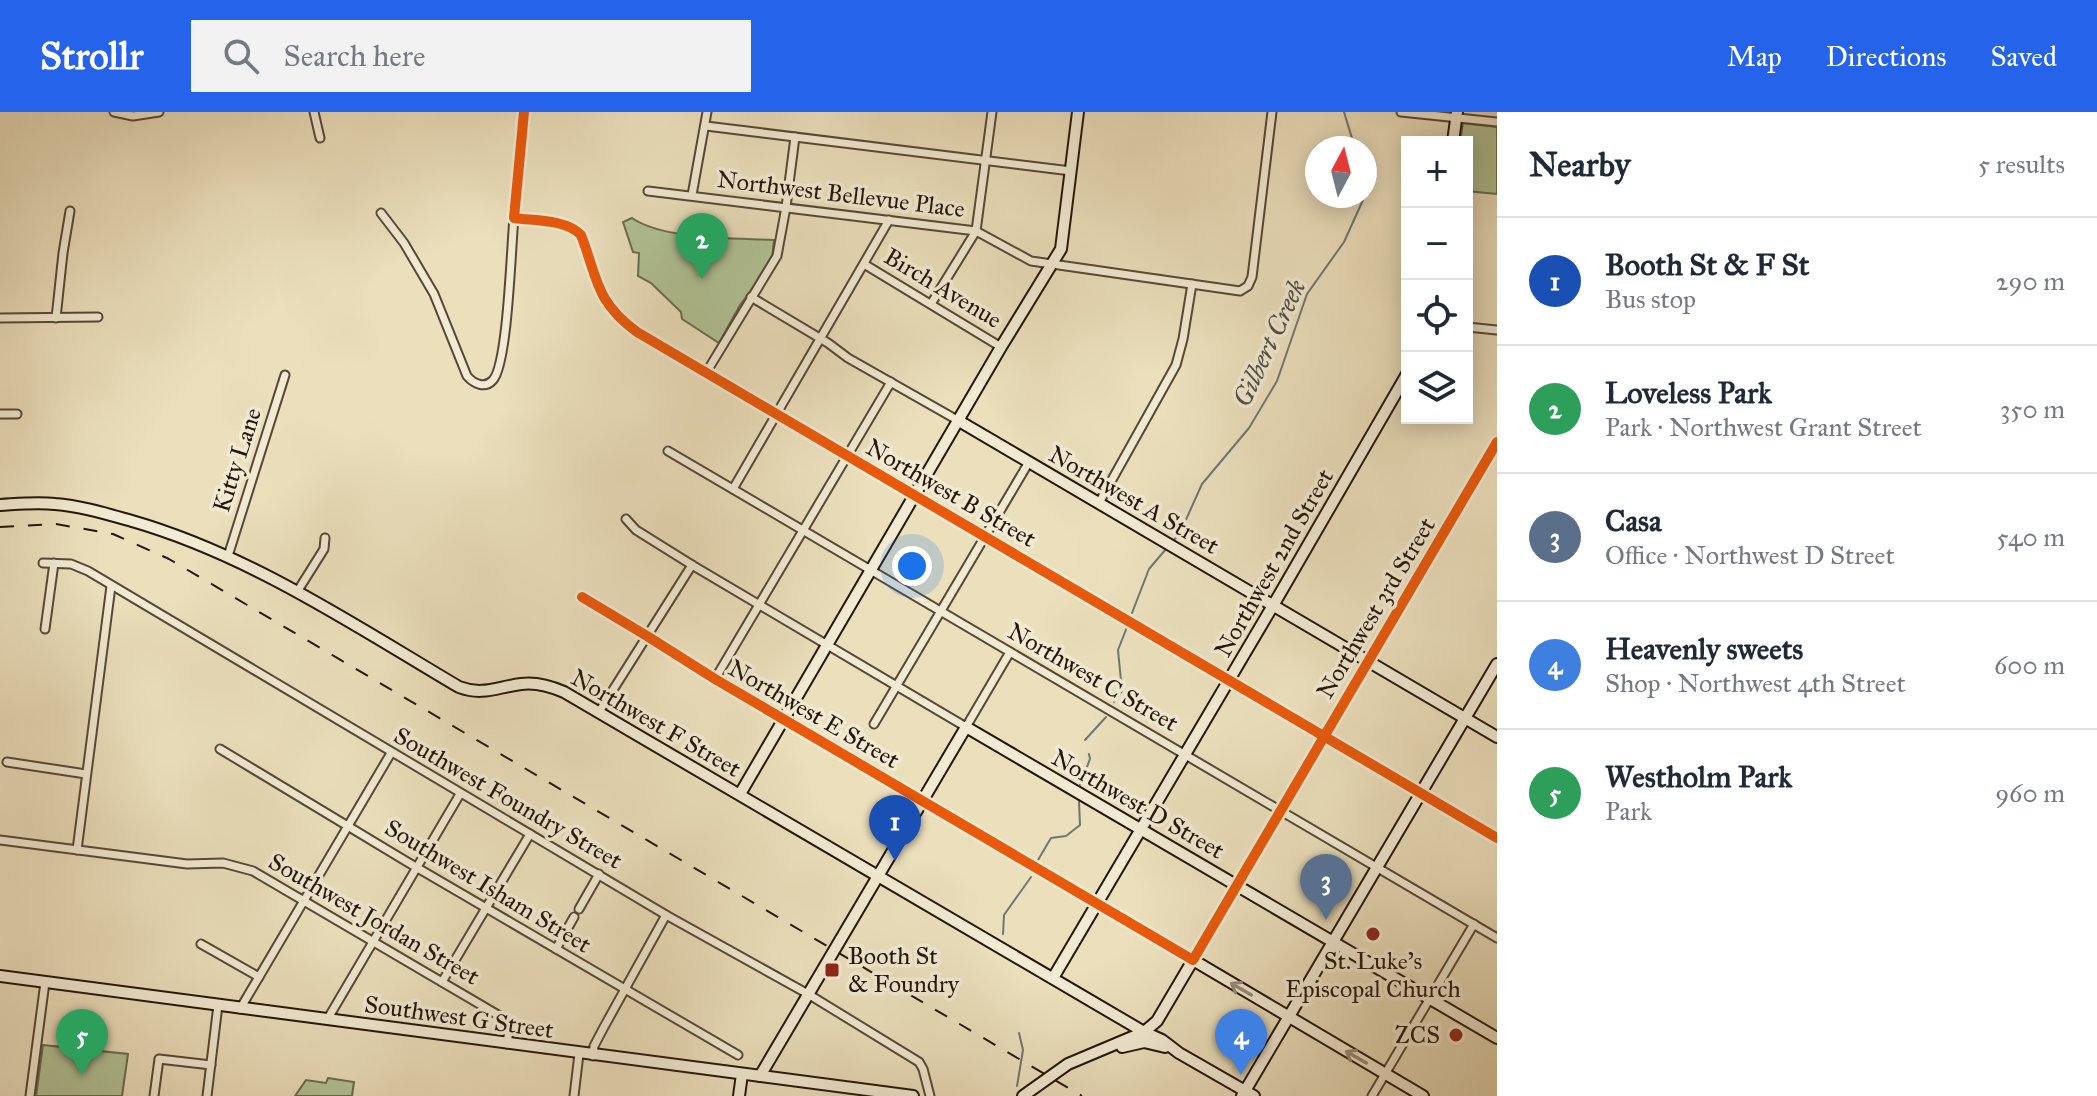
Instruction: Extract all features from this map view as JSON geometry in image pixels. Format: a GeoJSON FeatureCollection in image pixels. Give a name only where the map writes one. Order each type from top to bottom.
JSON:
{"type":"FeatureCollection","features":[{"type":"Feature","properties":{"kind":"street"},"geometry":{"type":"LineString","coordinates":[[114,112],[133,116],[159,112]]}},
{"type":"Feature","properties":{"kind":"street"},"geometry":{"type":"LineString","coordinates":[[314,112],[320,138]]}},
{"type":"Feature","properties":{"kind":"street"},"geometry":{"type":"LineString","coordinates":[[381,213],[404,243],[434,294],[467,376],[481,385],[492,382],[503,352],[524,112]]}},
{"type":"Feature","properties":{"kind":"street"},"geometry":{"type":"LineString","coordinates":[[692,195],[707,112]]}},
{"type":"Feature","properties":{"kind":"street"},"geometry":{"type":"LineString","coordinates":[[931,304],[976,231],[992,112]]}},
{"type":"Feature","properties":{"kind":"street"},"geometry":{"type":"LineString","coordinates":[[740,794],[1063,242],[1078,112]]}},
{"type":"Feature","properties":{"kind":"street","name":"Northwest Bellevue Place"},"geometry":{"type":"LineString","coordinates":[[648,191],[976,231],[1031,261],[1240,291],[1248,286],[1252,277],[1272,112]]}},
{"type":"Feature","properties":{"kind":"street"},"geometry":{"type":"LineString","coordinates":[[1401,112],[1457,115],[1497,122]]}},
{"type":"Feature","properties":{"kind":"street"},"geometry":{"type":"LineString","coordinates":[[1454,136],[1457,115]]}},
{"type":"Feature","properties":{"kind":"street"},"geometry":{"type":"LineString","coordinates":[[706,126],[1071,171]]}},
{"type":"Feature","properties":{"kind":"street"},"geometry":{"type":"LineString","coordinates":[[706,373],[777,256],[795,137]]}},
{"type":"Feature","properties":{"kind":"street"},"geometry":{"type":"LineString","coordinates":[[56,318],[70,211]]}},
{"type":"Feature","properties":{"kind":"street","name":"Northwest B Street"},"geometry":{"type":"LineString","coordinates":[[514,218],[576,230],[581,235],[603,297],[614,313],[637,332],[1497,838]]}},
{"type":"Feature","properties":{"kind":"street"},"geometry":{"type":"LineString","coordinates":[[733,489],[889,220]]}},
{"type":"Feature","properties":{"kind":"street","name":"Birch Avenue"},"geometry":{"type":"LineString","coordinates":[[864,264],[1001,347]]}},
{"type":"Feature","properties":{"kind":"street"},"geometry":{"type":"LineString","coordinates":[[1099,503],[1176,365],[1192,284]]}},
{"type":"Feature","properties":{"kind":"street","name":"Northwest A Street"},"geometry":{"type":"LineString","coordinates":[[751,297],[848,358],[1497,737]]}},
{"type":"Feature","properties":{"kind":"street"},"geometry":{"type":"LineString","coordinates":[[0,318],[98,317]]}},
{"type":"Feature","properties":{"kind":"street"},"geometry":{"type":"LineString","coordinates":[[1473,328],[1497,330]]}},
{"type":"Feature","properties":{"kind":"street","name":"Kitty Lane"},"geometry":{"type":"LineString","coordinates":[[228,556],[285,375]]}},
{"type":"Feature","properties":{"kind":"street"},"geometry":{"type":"LineString","coordinates":[[715,679],[891,382]]}},
{"type":"Feature","properties":{"kind":"street","name":"Northwest 2nd Street"},"geometry":{"type":"LineString","coordinates":[[1053,978],[1401,384]]}},
{"type":"Feature","properties":{"kind":"street"},"geometry":{"type":"LineString","coordinates":[[0,414],[17,414]]}},
{"type":"Feature","properties":{"kind":"street","name":"Northwest 3rd Street"},"geometry":{"type":"LineString","coordinates":[[1023,1096],[1078,1058],[1144,1032],[1157,1021],[1497,442]]}},
{"type":"Feature","properties":{"kind":"street","name":"Northwest C Street"},"geometry":{"type":"LineString","coordinates":[[668,451],[1497,938]]}},
{"type":"Feature","properties":{"kind":"street"},"geometry":{"type":"LineString","coordinates":[[874,724],[1029,462]]}},
{"type":"Feature","properties":{"kind":"street","name":"Northwest F Street"},"geometry":{"type":"LineString","coordinates":[[0,505],[42,503],[90,509],[165,531],[228,556],[297,592],[468,690],[485,691],[520,684],[546,685],[564,692],[1158,1038],[1247,1094]]}},
{"type":"Feature","properties":{"kind":"street","name":"Northwest D Street"},"geometry":{"type":"LineString","coordinates":[[626,519],[636,530],[692,565],[1497,1038]]}},
{"type":"Feature","properties":{"kind":"street"},"geometry":{"type":"LineString","coordinates":[[297,592],[324,549],[325,538]]}},
{"type":"Feature","properties":{"kind":"street","name":"Southwest Foundry Street"},"geometry":{"type":"LineString","coordinates":[[43,563],[78,566],[666,915],[808,994],[919,1062],[930,1096]]}},
{"type":"Feature","properties":{"kind":"street"},"geometry":{"type":"LineString","coordinates":[[45,629],[54,563]]}},
{"type":"Feature","properties":{"kind":"street"},"geometry":{"type":"LineString","coordinates":[[599,712],[692,565]]}},
{"type":"Feature","properties":{"kind":"street"},"geometry":{"type":"LineString","coordinates":[[77,850],[111,586]]}},
{"type":"Feature","properties":{"kind":"street","name":"Northwest E Street"},"geometry":{"type":"LineString","coordinates":[[582,597],[784,720],[1423,1096]]}},
{"type":"Feature","properties":{"kind":"street"},"geometry":{"type":"LineString","coordinates":[[760,1076],[1010,652]]}},
{"type":"Feature","properties":{"kind":"street"},"geometry":{"type":"LineString","coordinates":[[1247,1094],[1497,664]]}},
{"type":"Feature","properties":{"kind":"street","name":"Southwest Isham Street"},"geometry":{"type":"LineString","coordinates":[[220,749],[738,1055]]}},
{"type":"Feature","properties":{"kind":"street"},"geometry":{"type":"LineString","coordinates":[[240,1009],[391,753]]}},
{"type":"Feature","properties":{"kind":"street"},"geometry":{"type":"LineString","coordinates":[[7,762],[86,774]]}},
{"type":"Feature","properties":{"kind":"street"},"geometry":{"type":"LineString","coordinates":[[327,1020],[460,794]]}},
{"type":"Feature","properties":{"kind":"street"},"geometry":{"type":"LineString","coordinates":[[442,982],[530,834]]}},
{"type":"Feature","properties":{"kind":"street","name":"Southwest Jordan Street"},"geometry":{"type":"LineString","coordinates":[[0,840],[187,864],[223,863],[253,871],[510,1022],[507,1044]]}},
{"type":"Feature","properties":{"kind":"street"},"geometry":{"type":"LineString","coordinates":[[556,949],[599,874]]}},
{"type":"Feature","properties":{"kind":"street"},"geometry":{"type":"LineString","coordinates":[[593,1056],[594,1046],[666,915]]}},
{"type":"Feature","properties":{"kind":"street"},"geometry":{"type":"LineString","coordinates":[[1372,1096],[1474,924]]}},
{"type":"Feature","properties":{"kind":"street"},"geometry":{"type":"LineString","coordinates":[[201,944],[259,977]]}},
{"type":"Feature","properties":{"kind":"street","name":"Southwest G Street"},"geometry":{"type":"LineString","coordinates":[[0,976],[913,1096]]}},
{"type":"Feature","properties":{"kind":"street"},"geometry":{"type":"LineString","coordinates":[[30,1096],[45,982]]}},
{"type":"Feature","properties":{"kind":"street"},"geometry":{"type":"LineString","coordinates":[[207,1096],[218,1005]]}},
{"type":"Feature","properties":{"kind":"street"},"geometry":{"type":"LineString","coordinates":[[1118,1043],[1123,1032],[1123,1019]]}},
{"type":"Feature","properties":{"kind":"street"},"geometry":{"type":"LineString","coordinates":[[1157,1021],[1158,1038]]}},
{"type":"Feature","properties":{"kind":"street","name":"Northwest 3rd Street"},"geometry":{"type":"LineString","coordinates":[[1078,1058],[1139,1043],[1150,1043],[1179,1053]]}},
{"type":"Feature","properties":{"kind":"street"},"geometry":{"type":"LineString","coordinates":[[574,1096],[579,1054]]}},
{"type":"Feature","properties":{"kind":"street"},"geometry":{"type":"LineString","coordinates":[[154,1096],[159,1059],[211,1065]]}},
{"type":"Feature","properties":{"kind":"street"},"geometry":{"type":"LineString","coordinates":[[739,1096],[742,1074]]}},
{"type":"Feature","properties":{"kind":"green space"},"geometry":{"type":"Polygon","coordinates":[[[1463,123],[1497,127],[1497,194],[1473,192],[1473,136],[1461,136],[1463,123]]]}},
{"type":"Feature","properties":{"kind":"green space"},"geometry":{"type":"Polygon","coordinates":[[[632,218],[681,234],[774,240],[772,259],[740,305],[719,343],[682,319],[681,312],[651,283],[638,276],[639,253],[633,252],[623,222],[632,218]]]}},
{"type":"Feature","properties":{"kind":"green space"},"geometry":{"type":"Polygon","coordinates":[[[43,1045],[128,1054],[122,1096],[36,1096],[43,1045]]]}},
{"type":"Feature","properties":{"kind":"green space"},"geometry":{"type":"Polygon","coordinates":[[[328,1078],[354,1082],[352,1096],[295,1096],[306,1080],[326,1083],[328,1078]]]}},
{"type":"Feature","properties":{"kind":"waterway","name":"Gilbert Creek"},"geometry":{"type":"LineString","coordinates":[[1344,112],[1351,136]]}},
{"type":"Feature","properties":{"kind":"waterway","name":"Gilbert Creek"},"geometry":{"type":"LineString","coordinates":[[1174,540],[1202,484],[1249,428],[1277,381],[1307,294],[1344,242],[1359,208]]}},
{"type":"Feature","properties":{"kind":"waterway","name":"Gilbert Creek"},"geometry":{"type":"LineString","coordinates":[[1132,613],[1149,569],[1166,549]]}},
{"type":"Feature","properties":{"kind":"waterway","name":"Gilbert Creek"},"geometry":{"type":"LineString","coordinates":[[1114,702],[1122,691],[1118,650],[1127,627]]}},
{"type":"Feature","properties":{"kind":"waterway","name":"Gilbert Creek"},"geometry":{"type":"LineString","coordinates":[[1085,740],[1106,717]]}},
{"type":"Feature","properties":{"kind":"waterway","name":"Gilbert Creek"},"geometry":{"type":"LineString","coordinates":[[1080,785],[1089,754]]}},
{"type":"Feature","properties":{"kind":"waterway","name":"Gilbert Creek"},"geometry":{"type":"LineString","coordinates":[[1038,860],[1051,838],[1066,836],[1080,825],[1079,802]]}},
{"type":"Feature","properties":{"kind":"waterway","name":"Gilbert Creek"},"geometry":{"type":"LineString","coordinates":[[1003,934],[1004,915],[1031,877]]}},
{"type":"Feature","properties":{"kind":"waterway","name":"Gilbert Creek"},"geometry":{"type":"LineString","coordinates":[[1017,1086],[1023,1050],[1019,1033]]}},
{"type":"Feature","properties":{"kind":"railway"},"geometry":{"type":"LineString","coordinates":[[0,527],[56,524],[113,534],[169,559],[1082,1096]]}},
{"type":"Feature","properties":{"kind":"cycle path"},"geometry":{"type":"LineString","coordinates":[[524,112],[514,218],[558,223],[581,235],[605,299],[637,332],[1497,838]]}},
{"type":"Feature","properties":{"kind":"cycle path"},"geometry":{"type":"LineString","coordinates":[[582,597],[715,679],[1193,960],[1497,442]]}},
{"type":"Feature","properties":{"kind":"place","name":"Loveless Park"},"geometry":{"type":"Point","coordinates":[702,279]}},
{"type":"Feature","properties":{"kind":"place","name":"Booth St & F St"},"geometry":{"type":"Point","coordinates":[895,861]}},
{"type":"Feature","properties":{"kind":"place","name":"Casa"},"geometry":{"type":"Point","coordinates":[1326,920]}},
{"type":"Feature","properties":{"kind":"place","name":"St. Luke's Episcopal Church"},"geometry":{"type":"Point","coordinates":[1373,934]}},
{"type":"Feature","properties":{"kind":"place","name":"Booth St & Foundry"},"geometry":{"type":"Point","coordinates":[832,970]}},
{"type":"Feature","properties":{"kind":"place","name":"ZCS"},"geometry":{"type":"Point","coordinates":[1456,1035]}},
{"type":"Feature","properties":{"kind":"place","name":"Westholm Park"},"geometry":{"type":"Point","coordinates":[82,1075]}},
{"type":"Feature","properties":{"kind":"place","name":"Heavenly sweets"},"geometry":{"type":"Point","coordinates":[1241,1075]}}]}
